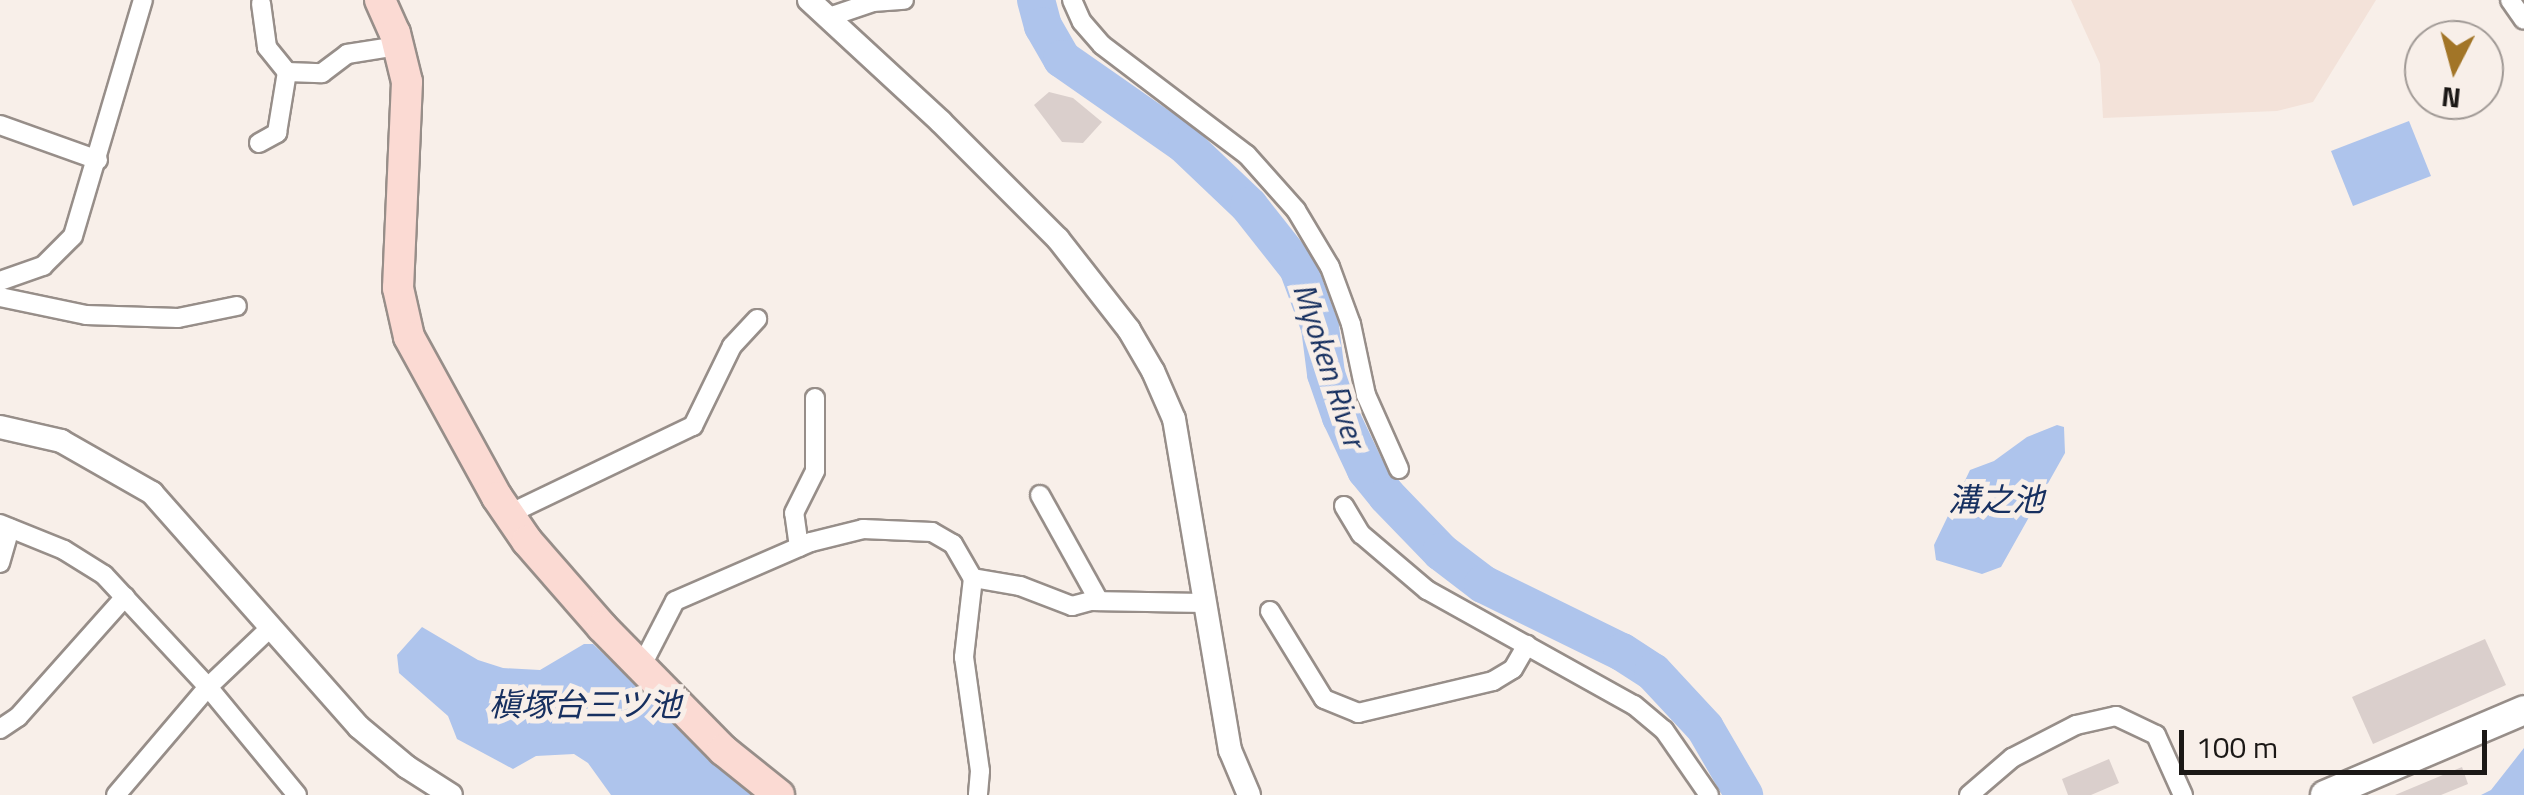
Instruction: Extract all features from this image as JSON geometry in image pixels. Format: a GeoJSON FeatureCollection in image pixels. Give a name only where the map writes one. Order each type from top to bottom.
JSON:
{"type":"FeatureCollection","features":[{"type":"Feature","properties":{"kind":"main road"},"geometry":{"type":"LineString","coordinates":[[380,0],[398,46],[406,82],[398,288],[408,337],[527,541],[723,750],[780,795]]}},
{"type":"Feature","properties":{"kind":"main road"},"geometry":{"type":"LineString","coordinates":[[2343,791],[2524,710]]}},
{"type":"Feature","properties":{"kind":"street"},"geometry":{"type":"LineString","coordinates":[[0,281],[43,266],[73,236],[143,0]]}},
{"type":"Feature","properties":{"kind":"street"},"geometry":{"type":"LineString","coordinates":[[809,0],[1058,239],[1129,330],[1154,371],[1174,419],[1230,750],[1248,795]]}},
{"type":"Feature","properties":{"kind":"street"},"geometry":{"type":"LineString","coordinates":[[829,17],[873,2],[904,0]]}},
{"type":"Feature","properties":{"kind":"street"},"geometry":{"type":"LineString","coordinates":[[1072,0],[1082,22],[1102,44],[1247,155],[1296,210],[1330,267],[1351,324],[1366,395],[1399,470]]}},
{"type":"Feature","properties":{"kind":"street"},"geometry":{"type":"LineString","coordinates":[[2510,0],[2524,20]]}},
{"type":"Feature","properties":{"kind":"street"},"geometry":{"type":"LineString","coordinates":[[259,143],[278,132],[288,72],[268,46],[261,3]]}},
{"type":"Feature","properties":{"kind":"street"},"geometry":{"type":"LineString","coordinates":[[288,72],[322,73],[347,54],[398,46]]}},
{"type":"Feature","properties":{"kind":"street"},"geometry":{"type":"LineString","coordinates":[[0,126],[98,160]]}},
{"type":"Feature","properties":{"kind":"street"},"geometry":{"type":"LineString","coordinates":[[0,297],[104,315],[178,318],[237,306]]}},
{"type":"Feature","properties":{"kind":"street"},"geometry":{"type":"LineString","coordinates":[[509,514],[693,426],[732,346],[757,319]]}},
{"type":"Feature","properties":{"kind":"street"},"geometry":{"type":"LineString","coordinates":[[799,547],[794,513],[815,471],[815,398]]}},
{"type":"Feature","properties":{"kind":"street"},"geometry":{"type":"LineString","coordinates":[[0,427],[61,441],[152,493],[359,727],[406,767],[451,795]]}},
{"type":"Feature","properties":{"kind":"street"},"geometry":{"type":"LineString","coordinates":[[1040,495],[1099,602]]}},
{"type":"Feature","properties":{"kind":"street"},"geometry":{"type":"LineString","coordinates":[[1344,506],[1362,534],[1427,590],[1634,704],[1664,730],[1710,795]]}},
{"type":"Feature","properties":{"kind":"street"},"geometry":{"type":"LineString","coordinates":[[0,563],[5,526],[64,550],[104,575],[208,687],[287,792]]}},
{"type":"Feature","properties":{"kind":"street"},"geometry":{"type":"LineString","coordinates":[[642,667],[675,600],[799,547],[863,528],[932,532],[953,544],[973,578],[964,658],[980,771],[978,795]]}},
{"type":"Feature","properties":{"kind":"street"},"geometry":{"type":"LineString","coordinates":[[973,578],[1020,586],[1072,606],[1099,602],[1205,603]]}},
{"type":"Feature","properties":{"kind":"street"},"geometry":{"type":"LineString","coordinates":[[0,729],[18,717],[125,597]]}},
{"type":"Feature","properties":{"kind":"street"},"geometry":{"type":"LineString","coordinates":[[1270,611],[1324,699],[1358,713],[1494,682],[1513,669],[1526,645]]}},
{"type":"Feature","properties":{"kind":"street"},"geometry":{"type":"LineString","coordinates":[[116,795],[208,687],[270,628]]}},
{"type":"Feature","properties":{"kind":"street"},"geometry":{"type":"LineString","coordinates":[[1970,795],[2012,758],[2076,725],[2116,716],[2156,734],[2183,795]]}},
{"type":"Feature","properties":{"kind":"shaded area"},"geometry":{"type":"Polygon","coordinates":[[[2071,0],[2376,0],[2313,102],[2277,111],[2103,118],[2100,64],[2071,0]]]}},
{"type":"Feature","properties":{"kind":"water"},"geometry":{"type":"Polygon","coordinates":[[[2409,121],[2431,176],[2353,206],[2331,151],[2409,121]]]}},
{"type":"Feature","properties":{"kind":"water","name":"溝之池"},"geometry":{"type":"Polygon","coordinates":[[[2057,425],[2064,427],[2065,453],[2001,567],[1982,574],[1936,560],[1934,545],[1970,470],[1994,461],[2027,437],[2057,425]]]}},
{"type":"Feature","properties":{"kind":"water","name":"槇塚台三ツ池"},"geometry":{"type":"Polygon","coordinates":[[[422,627],[478,660],[503,668],[540,670],[584,644],[593,644],[718,762],[760,795],[611,795],[588,763],[574,754],[536,756],[513,769],[457,739],[448,716],[399,673],[397,655],[422,627]]]}},
{"type":"Feature","properties":{"kind":"water"},"geometry":{"type":"Polygon","coordinates":[[[2524,748],[2524,795],[2481,795],[2491,790],[2524,748]]]}},
{"type":"Feature","properties":{"kind":"building"},"geometry":{"type":"Polygon","coordinates":[[[1049,92],[1073,98],[1102,122],[1083,143],[1062,142],[1034,105],[1049,92]]]}},
{"type":"Feature","properties":{"kind":"building"},"geometry":{"type":"Polygon","coordinates":[[[2485,639],[2506,685],[2373,744],[2352,697],[2485,639]]]}},
{"type":"Feature","properties":{"kind":"building"},"geometry":{"type":"Polygon","coordinates":[[[2109,759],[2119,783],[2091,795],[2068,795],[2062,779],[2109,759]]]}},
{"type":"Feature","properties":{"kind":"building"},"geometry":{"type":"Polygon","coordinates":[[[2462,767],[2468,784],[2441,795],[2395,795],[2462,767]]]}},
{"type":"Feature","properties":{"kind":"waterway","name":"Myoken River"},"geometry":{"type":"LineString","coordinates":[[1036,0],[1043,26],[1062,59],[1184,144],[1249,206],[1298,268],[1320,327],[1326,374],[1341,417],[1366,470],[1387,496],[1441,552],[1483,584],[1622,652],[1653,672],[1705,728],[1744,795]]}}]}
